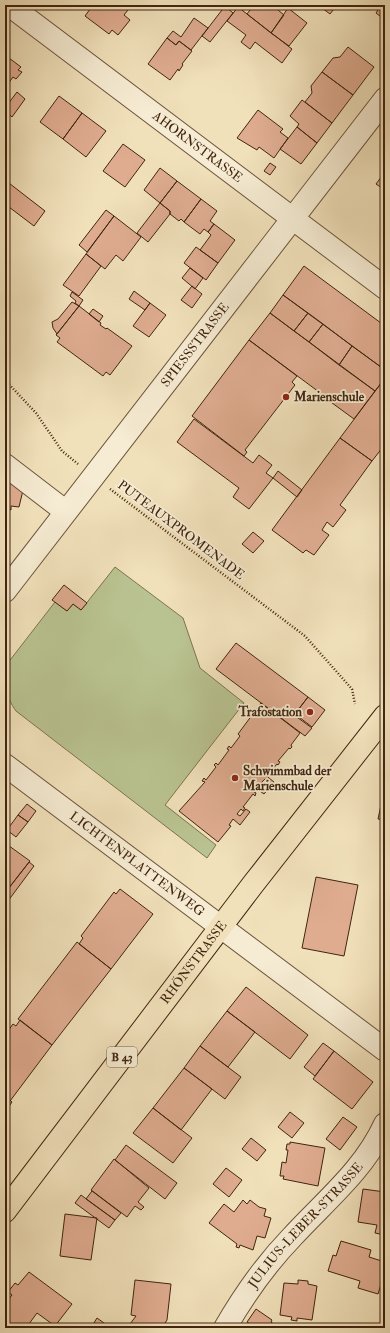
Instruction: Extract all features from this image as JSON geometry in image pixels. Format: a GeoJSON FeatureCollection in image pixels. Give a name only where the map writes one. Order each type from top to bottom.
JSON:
{"type":"FeatureCollection","features":[{"type":"Feature","properties":{"kind":"main road","name":"RHÖNSTRASSE"},"geometry":{"type":"LineString","coordinates":[[5,1211],[222,926],[385,716]]}},
{"type":"Feature","properties":{"kind":"street","name":"AHORNSTRASSE"},"geometry":{"type":"LineString","coordinates":[[9,5],[385,288]]}},
{"type":"Feature","properties":{"kind":"street","name":"SPIESSSTRASSE"},"geometry":{"type":"LineString","coordinates":[[5,591],[65,511],[385,99]]}},
{"type":"Feature","properties":{"kind":"street"},"geometry":{"type":"LineString","coordinates":[[5,465],[65,511]]}},
{"type":"Feature","properties":{"kind":"street","name":"LICHTENPLATTENWEG"},"geometry":{"type":"LineString","coordinates":[[5,765],[222,926],[385,1050]]}},
{"type":"Feature","properties":{"kind":"street","name":"JULIUS-LEBER-STRASSE"},"geometry":{"type":"LineString","coordinates":[[226,1328],[254,1282],[275,1255],[352,1177],[370,1153],[385,1124]]}},
{"type":"Feature","properties":{"kind":"path","name":"PUTEAUXPROMENADE"},"geometry":{"type":"LineString","coordinates":[[5,380],[28,403],[62,451],[305,636],[352,689],[355,704]]}},
{"type":"Feature","properties":{"kind":"green space"},"geometry":{"type":"Polygon","coordinates":[[[115,567],[183,618],[200,668],[244,703],[165,805],[216,845],[207,858],[16,711],[7,694],[4,677],[7,664],[55,602],[67,611],[73,604],[81,610],[115,567]]]}},
{"type":"Feature","properties":{"kind":"building"},"geometry":{"type":"Polygon","coordinates":[[[93,5],[122,5],[128,10],[124,15],[130,20],[118,35],[112,30],[109,34],[85,16],[93,5]]]}},
{"type":"Feature","properties":{"kind":"building"},"geometry":{"type":"Polygon","coordinates":[[[254,5],[272,5],[284,15],[271,33],[247,14],[254,5]]]}},
{"type":"Feature","properties":{"kind":"building"},"geometry":{"type":"Polygon","coordinates":[[[318,5],[337,5],[330,14],[318,5]]]}},
{"type":"Feature","properties":{"kind":"building"},"geometry":{"type":"Polygon","coordinates":[[[381,5],[385,5],[385,20],[376,13],[381,5]]]}},
{"type":"Feature","properties":{"kind":"building"},"geometry":{"type":"Polygon","coordinates":[[[225,6],[233,13],[210,42],[202,36],[225,6]]]}},
{"type":"Feature","properties":{"kind":"building"},"geometry":{"type":"Polygon","coordinates":[[[238,7],[292,49],[282,63],[255,42],[250,49],[241,42],[246,35],[227,21],[238,7]]]}},
{"type":"Feature","properties":{"kind":"building"},"geometry":{"type":"Polygon","coordinates":[[[288,8],[307,23],[289,46],[271,33],[288,8]]]}},
{"type":"Feature","properties":{"kind":"building"},"geometry":{"type":"Polygon","coordinates":[[[194,18],[208,28],[191,50],[179,41],[176,45],[167,38],[173,31],[181,37],[194,18]]]}},
{"type":"Feature","properties":{"kind":"building"},"geometry":{"type":"Polygon","coordinates":[[[167,38],[176,45],[179,41],[192,51],[182,64],[183,65],[179,71],[178,69],[170,80],[148,64],[167,38]]]}},
{"type":"Feature","properties":{"kind":"building"},"geometry":{"type":"Polygon","coordinates":[[[348,47],[374,67],[353,95],[322,72],[333,58],[340,57],[348,47]]]}},
{"type":"Feature","properties":{"kind":"building"},"geometry":{"type":"Polygon","coordinates":[[[5,55],[21,67],[18,70],[22,72],[16,79],[13,77],[5,88],[5,55]]]}},
{"type":"Feature","properties":{"kind":"building"},"geometry":{"type":"Polygon","coordinates":[[[322,72],[353,95],[332,123],[305,102],[312,93],[311,86],[322,72]]]}},
{"type":"Feature","properties":{"kind":"building"},"geometry":{"type":"Polygon","coordinates":[[[17,92],[25,99],[12,117],[5,111],[5,108],[17,92]]]}},
{"type":"Feature","properties":{"kind":"building"},"geometry":{"type":"Polygon","coordinates":[[[59,96],[82,113],[63,139],[40,122],[59,96]]]}},
{"type":"Feature","properties":{"kind":"building"},"geometry":{"type":"Polygon","coordinates":[[[302,100],[332,123],[317,143],[297,127],[299,124],[290,116],[302,100]]]}},
{"type":"Feature","properties":{"kind":"building"},"geometry":{"type":"Polygon","coordinates":[[[258,110],[283,129],[280,132],[288,138],[274,158],[259,147],[257,150],[237,138],[258,110]]]}},
{"type":"Feature","properties":{"kind":"building"},"geometry":{"type":"Polygon","coordinates":[[[82,113],[106,131],[86,157],[63,139],[82,113]]]}},
{"type":"Feature","properties":{"kind":"building"},"geometry":{"type":"Polygon","coordinates":[[[297,127],[317,143],[301,164],[280,149],[297,127]]]}},
{"type":"Feature","properties":{"kind":"building"},"geometry":{"type":"Polygon","coordinates":[[[123,144],[145,160],[125,187],[103,171],[123,144]]]}},
{"type":"Feature","properties":{"kind":"building"},"geometry":{"type":"Polygon","coordinates":[[[270,163],[276,167],[270,175],[264,171],[270,163]]]}},
{"type":"Feature","properties":{"kind":"building"},"geometry":{"type":"Polygon","coordinates":[[[160,168],[177,181],[160,203],[144,190],[160,168]]]}},
{"type":"Feature","properties":{"kind":"building"},"geometry":{"type":"Polygon","coordinates":[[[385,172],[385,190],[376,184],[385,172]]]}},
{"type":"Feature","properties":{"kind":"building"},"geometry":{"type":"Polygon","coordinates":[[[5,180],[45,211],[34,226],[5,204],[5,180]]]}},
{"type":"Feature","properties":{"kind":"building"},"geometry":{"type":"Polygon","coordinates":[[[177,181],[201,199],[184,222],[181,219],[179,221],[170,214],[170,211],[160,203],[177,181]]]}},
{"type":"Feature","properties":{"kind":"building"},"geometry":{"type":"Polygon","coordinates":[[[201,199],[217,211],[210,221],[214,224],[208,232],[204,229],[200,234],[184,222],[201,199]]]}},
{"type":"Feature","properties":{"kind":"building"},"geometry":{"type":"Polygon","coordinates":[[[160,203],[170,211],[170,214],[148,242],[137,233],[160,203]]]}},
{"type":"Feature","properties":{"kind":"building"},"geometry":{"type":"Polygon","coordinates":[[[106,210],[114,216],[87,252],[79,245],[106,210]]]}},
{"type":"Feature","properties":{"kind":"building"},"geometry":{"type":"Polygon","coordinates":[[[114,216],[141,237],[123,261],[116,255],[105,269],[86,254],[114,216]]]}},
{"type":"Feature","properties":{"kind":"building"},"geometry":{"type":"Polygon","coordinates":[[[214,224],[235,240],[218,263],[200,250],[211,235],[208,232],[214,224]]]}},
{"type":"Feature","properties":{"kind":"building"},"geometry":{"type":"Polygon","coordinates":[[[196,247],[218,263],[206,280],[184,263],[196,247]]]}},
{"type":"Feature","properties":{"kind":"building"},"geometry":{"type":"Polygon","coordinates":[[[86,254],[101,266],[79,296],[63,285],[86,254]]]}},
{"type":"Feature","properties":{"kind":"building"},"geometry":{"type":"Polygon","coordinates":[[[304,266],[385,326],[385,370],[283,295],[304,266]]]}},
{"type":"Feature","properties":{"kind":"building"},"geometry":{"type":"Polygon","coordinates":[[[190,268],[203,278],[195,289],[182,278],[190,268]]]}},
{"type":"Feature","properties":{"kind":"building"},"geometry":{"type":"Polygon","coordinates":[[[192,286],[202,294],[192,308],[181,300],[192,286]]]}},
{"type":"Feature","properties":{"kind":"building"},"geometry":{"type":"Polygon","coordinates":[[[134,291],[150,303],[145,310],[129,299],[134,291]]]}},
{"type":"Feature","properties":{"kind":"building"},"geometry":{"type":"Polygon","coordinates":[[[72,292],[83,300],[79,306],[70,296],[72,292]]]}},
{"type":"Feature","properties":{"kind":"building"},"geometry":{"type":"Polygon","coordinates":[[[283,295],[308,313],[294,331],[270,313],[283,295]]]}},
{"type":"Feature","properties":{"kind":"building"},"geometry":{"type":"Polygon","coordinates":[[[72,302],[79,306],[57,334],[53,328],[52,322],[58,319],[72,302]]]}},
{"type":"Feature","properties":{"kind":"building"},"geometry":{"type":"Polygon","coordinates":[[[150,303],[166,315],[149,337],[133,326],[150,303]]]}},
{"type":"Feature","properties":{"kind":"building"},"geometry":{"type":"Polygon","coordinates":[[[79,306],[101,323],[100,325],[106,329],[107,328],[132,346],[110,375],[106,372],[103,376],[57,342],[60,338],[56,335],[79,306]]]}},
{"type":"Feature","properties":{"kind":"building"},"geometry":{"type":"Polygon","coordinates":[[[93,309],[103,316],[99,322],[89,314],[93,309]]]}},
{"type":"Feature","properties":{"kind":"building"},"geometry":{"type":"Polygon","coordinates":[[[270,313],[375,391],[354,419],[328,400],[327,402],[317,395],[319,392],[249,340],[270,313]]]}},
{"type":"Feature","properties":{"kind":"building"},"geometry":{"type":"Polygon","coordinates":[[[308,313],[323,324],[309,342],[294,331],[308,313]]]}},
{"type":"Feature","properties":{"kind":"building"},"geometry":{"type":"Polygon","coordinates":[[[323,324],[352,346],[339,365],[309,342],[323,324]]]}},
{"type":"Feature","properties":{"kind":"building"},"geometry":{"type":"Polygon","coordinates":[[[249,340],[297,376],[292,382],[295,385],[245,450],[247,452],[244,456],[192,416],[249,340]]]}},
{"type":"Feature","properties":{"kind":"building"},"geometry":{"type":"Polygon","coordinates":[[[352,346],[385,370],[385,378],[375,391],[339,365],[352,346]]]}},
{"type":"Feature","properties":{"kind":"building"},"geometry":{"type":"Polygon","coordinates":[[[385,378],[385,448],[383,447],[372,461],[340,438],[385,378]]]}},
{"type":"Feature","properties":{"kind":"building"},"geometry":{"type":"Polygon","coordinates":[[[194,419],[253,463],[259,455],[272,465],[266,473],[273,478],[249,509],[233,497],[239,488],[177,442],[194,419]]]}},
{"type":"Feature","properties":{"kind":"building"},"geometry":{"type":"Polygon","coordinates":[[[340,438],[372,461],[340,505],[346,510],[333,527],[327,522],[322,530],[329,535],[314,555],[306,550],[303,553],[272,530],[340,438]]]}},
{"type":"Feature","properties":{"kind":"building"},"geometry":{"type":"Polygon","coordinates":[[[278,471],[302,490],[297,497],[273,478],[278,471]]]}},
{"type":"Feature","properties":{"kind":"building"},"geometry":{"type":"Polygon","coordinates":[[[5,482],[24,486],[19,507],[11,506],[5,527],[5,482]]]}},
{"type":"Feature","properties":{"kind":"building"},"geometry":{"type":"Polygon","coordinates":[[[253,532],[264,541],[253,553],[242,544],[253,532]]]}},
{"type":"Feature","properties":{"kind":"building"},"geometry":{"type":"Polygon","coordinates":[[[64,585],[87,603],[81,610],[73,604],[67,611],[52,600],[64,585]]]}},
{"type":"Feature","properties":{"kind":"building"},"geometry":{"type":"Polygon","coordinates":[[[236,643],[308,697],[294,715],[312,728],[305,736],[216,669],[236,643]]]}},
{"type":"Feature","properties":{"kind":"building","name":"Trafostation"},"geometry":{"type":"Polygon","coordinates":[[[308,697],[325,710],[312,727],[295,714],[308,697]]]}},
{"type":"Feature","properties":{"kind":"building"},"geometry":{"type":"Polygon","coordinates":[[[261,703],[300,733],[291,745],[292,747],[290,749],[289,748],[278,761],[280,762],[278,765],[277,764],[267,776],[274,782],[264,794],[257,789],[254,792],[256,793],[255,796],[253,794],[243,807],[245,808],[243,811],[241,809],[237,814],[240,816],[246,809],[250,812],[240,825],[233,819],[229,825],[231,826],[218,842],[179,811],[205,782],[202,781],[204,778],[206,780],[216,767],[214,765],[216,763],[218,765],[229,750],[227,749],[229,746],[231,748],[240,736],[238,734],[261,703]],[[269,778],[267,780],[265,779],[261,783],[264,785],[269,778]]]}},
{"type":"Feature","properties":{"kind":"building"},"geometry":{"type":"Polygon","coordinates":[[[383,796],[385,797],[385,820],[378,819],[383,796]]]}},
{"type":"Feature","properties":{"kind":"building"},"geometry":{"type":"Polygon","coordinates":[[[27,804],[36,811],[28,822],[18,815],[27,804]]]}},
{"type":"Feature","properties":{"kind":"building"},"geometry":{"type":"Polygon","coordinates":[[[18,815],[28,822],[16,837],[7,830],[18,815]]]}},
{"type":"Feature","properties":{"kind":"building"},"geometry":{"type":"Polygon","coordinates":[[[5,843],[30,861],[5,893],[5,843]]]}},
{"type":"Feature","properties":{"kind":"building"},"geometry":{"type":"Polygon","coordinates":[[[29,862],[34,866],[5,905],[5,893],[29,862]]]}},
{"type":"Feature","properties":{"kind":"building"},"geometry":{"type":"Polygon","coordinates":[[[316,877],[358,885],[344,956],[302,948],[316,877]]]}},
{"type":"Feature","properties":{"kind":"building"},"geometry":{"type":"Polygon","coordinates":[[[120,889],[153,914],[111,969],[79,944],[83,938],[81,936],[114,892],[116,894],[120,889]]]}},
{"type":"Feature","properties":{"kind":"building"},"geometry":{"type":"Polygon","coordinates":[[[77,942],[111,969],[52,1045],[18,1019],[77,942]]]}},
{"type":"Feature","properties":{"kind":"building"},"geometry":{"type":"Polygon","coordinates":[[[246,987],[308,1035],[290,1059],[227,1011],[246,987]]]}},
{"type":"Feature","properties":{"kind":"building"},"geometry":{"type":"Polygon","coordinates":[[[227,1011],[255,1032],[228,1067],[200,1046],[227,1011]]]}},
{"type":"Feature","properties":{"kind":"building"},"geometry":{"type":"Polygon","coordinates":[[[20,1020],[52,1045],[10,1101],[5,1096],[5,1035],[13,1024],[16,1026],[20,1020]]]}},
{"type":"Feature","properties":{"kind":"building"},"geometry":{"type":"Polygon","coordinates":[[[323,1043],[334,1051],[315,1076],[304,1067],[323,1043]]]}},
{"type":"Feature","properties":{"kind":"building"},"geometry":{"type":"Polygon","coordinates":[[[200,1046],[241,1077],[225,1099],[184,1068],[200,1046]]]}},
{"type":"Feature","properties":{"kind":"building"},"geometry":{"type":"Polygon","coordinates":[[[334,1051],[373,1082],[352,1109],[313,1079],[334,1051]]]}},
{"type":"Feature","properties":{"kind":"building"},"geometry":{"type":"Polygon","coordinates":[[[184,1068],[212,1089],[181,1130],[153,1108],[184,1068]]]}},
{"type":"Feature","properties":{"kind":"building"},"geometry":{"type":"Polygon","coordinates":[[[5,1096],[12,1102],[5,1112],[5,1096]]]}},
{"type":"Feature","properties":{"kind":"building"},"geometry":{"type":"Polygon","coordinates":[[[153,1108],[192,1138],[173,1163],[133,1133],[153,1108]]]}},
{"type":"Feature","properties":{"kind":"building"},"geometry":{"type":"Polygon","coordinates":[[[290,1112],[304,1123],[292,1138],[278,1127],[290,1112]]]}},
{"type":"Feature","properties":{"kind":"building"},"geometry":{"type":"Polygon","coordinates":[[[343,1117],[357,1127],[340,1150],[326,1139],[343,1117]]]}},
{"type":"Feature","properties":{"kind":"building"},"geometry":{"type":"Polygon","coordinates":[[[251,1138],[266,1150],[257,1161],[242,1149],[251,1138]]]}},
{"type":"Feature","properties":{"kind":"building"},"geometry":{"type":"Polygon","coordinates":[[[290,1142],[325,1148],[318,1186],[283,1179],[284,1176],[280,1176],[282,1162],[286,1163],[288,1150],[286,1150],[287,1144],[290,1144],[290,1142]]]}},
{"type":"Feature","properties":{"kind":"building"},"geometry":{"type":"Polygon","coordinates":[[[126,1145],[177,1183],[165,1199],[115,1160],[126,1145]]]}},
{"type":"Feature","properties":{"kind":"building"},"geometry":{"type":"Polygon","coordinates":[[[114,1159],[149,1188],[138,1202],[144,1207],[141,1210],[135,1206],[127,1217],[91,1190],[114,1159]]]}},
{"type":"Feature","properties":{"kind":"building"},"geometry":{"type":"Polygon","coordinates":[[[226,1168],[242,1180],[229,1197],[213,1184],[226,1168]]]}},
{"type":"Feature","properties":{"kind":"building"},"geometry":{"type":"Polygon","coordinates":[[[363,1189],[385,1192],[385,1235],[375,1233],[377,1225],[358,1222],[363,1189]]]}},
{"type":"Feature","properties":{"kind":"building"},"geometry":{"type":"Polygon","coordinates":[[[92,1191],[121,1213],[115,1220],[86,1199],[92,1191]]]}},
{"type":"Feature","properties":{"kind":"building"},"geometry":{"type":"Polygon","coordinates":[[[81,1195],[115,1220],[109,1228],[75,1203],[81,1195]]]}},
{"type":"Feature","properties":{"kind":"building"},"geometry":{"type":"Polygon","coordinates":[[[243,1200],[247,1204],[250,1200],[259,1207],[266,1209],[264,1216],[271,1218],[265,1238],[257,1236],[253,1250],[240,1245],[239,1248],[236,1247],[237,1244],[209,1223],[224,1204],[234,1212],[243,1200]]]}},
{"type":"Feature","properties":{"kind":"building"},"geometry":{"type":"Polygon","coordinates":[[[65,1214],[97,1218],[91,1260],[60,1256],[65,1214]]]}},
{"type":"Feature","properties":{"kind":"building"},"geometry":{"type":"Polygon","coordinates":[[[341,1241],[371,1250],[369,1257],[385,1262],[385,1271],[378,1294],[358,1288],[360,1281],[328,1271],[333,1255],[336,1256],[341,1241]]]}},
{"type":"Feature","properties":{"kind":"building"},"geometry":{"type":"Polygon","coordinates":[[[29,1272],[72,1304],[55,1326],[37,1313],[26,1328],[14,1328],[5,1321],[5,1304],[12,1295],[8,1292],[15,1283],[18,1285],[29,1272]]]}},
{"type":"Feature","properties":{"kind":"building"},"geometry":{"type":"Polygon","coordinates":[[[135,1280],[171,1284],[167,1320],[162,1328],[135,1328],[130,1324],[136,1316],[131,1315],[135,1280]]]}},
{"type":"Feature","properties":{"kind":"building"},"geometry":{"type":"Polygon","coordinates":[[[298,1280],[308,1281],[308,1284],[317,1286],[312,1320],[297,1318],[297,1321],[291,1320],[292,1317],[280,1315],[284,1283],[298,1284],[298,1280]]]}},
{"type":"Feature","properties":{"kind":"building"},"geometry":{"type":"Polygon","coordinates":[[[256,1309],[272,1320],[271,1322],[279,1328],[256,1328],[247,1322],[256,1309]]]}},
{"type":"Feature","properties":{"kind":"building"},"geometry":{"type":"Polygon","coordinates":[[[97,1318],[111,1328],[95,1328],[92,1326],[97,1318]]]}},
{"type":"Feature","properties":{"kind":"place","name":"Marienschule"},"geometry":{"type":"Point","coordinates":[286,397]}},
{"type":"Feature","properties":{"kind":"place","name":"Trafostation"},"geometry":{"type":"Point","coordinates":[310,712]}},
{"type":"Feature","properties":{"kind":"place","name":"Schwimmbad der Marienschule"},"geometry":{"type":"Point","coordinates":[235,778]}}]}
